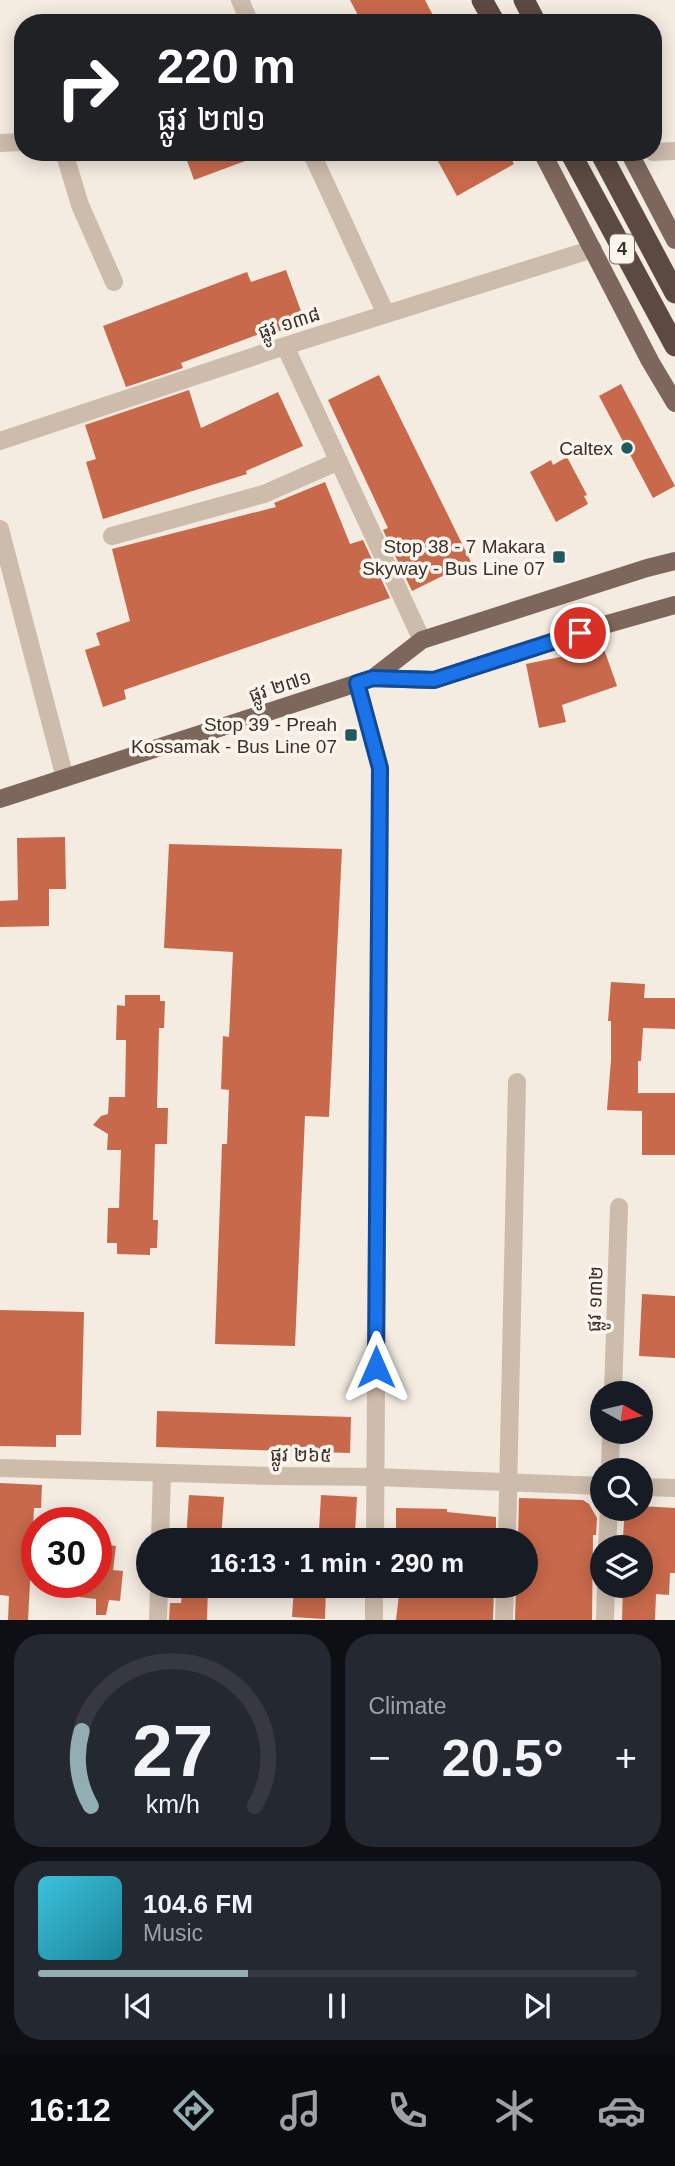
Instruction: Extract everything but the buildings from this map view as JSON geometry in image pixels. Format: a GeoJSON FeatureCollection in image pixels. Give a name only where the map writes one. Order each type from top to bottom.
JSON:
{"type":"FeatureCollection","features":[{"type":"Feature","properties":{"kind":"highway","name":"4"},"geometry":{"type":"LineString","coordinates":[[575,161],[675,346]]}},
{"type":"Feature","properties":{"kind":"highway","name":"4"},"geometry":{"type":"LineString","coordinates":[[605,161],[675,293]]}},
{"type":"Feature","properties":{"kind":"main road"},"geometry":{"type":"LineString","coordinates":[[547,161],[650,361],[675,403]]}},
{"type":"Feature","properties":{"kind":"main road"},"geometry":{"type":"LineString","coordinates":[[633,161],[675,240]]}},
{"type":"Feature","properties":{"kind":"main road","name":"ផ្លូវ ២៧១"},"geometry":{"type":"LineString","coordinates":[[365,681],[422,640],[666,563],[675,553]]}},
{"type":"Feature","properties":{"kind":"main road","name":"ផ្លូវ ២៧១"},"geometry":{"type":"LineString","coordinates":[[0,799],[365,681],[434,680],[675,605]]}},
{"type":"Feature","properties":{"kind":"street"},"geometry":{"type":"LineString","coordinates":[[67,161],[80,205],[114,282]]}},
{"type":"Feature","properties":{"kind":"street"},"geometry":{"type":"LineString","coordinates":[[315,161],[386,314]]}},
{"type":"Feature","properties":{"kind":"street","name":"ផ្លូវ ១៣៨"},"geometry":{"type":"LineString","coordinates":[[0,441],[285,346],[593,248]]}},
{"type":"Feature","properties":{"kind":"street"},"geometry":{"type":"LineString","coordinates":[[285,346],[422,640]]}},
{"type":"Feature","properties":{"kind":"street"},"geometry":{"type":"LineString","coordinates":[[112,536],[264,494],[339,461]]}},
{"type":"Feature","properties":{"kind":"street"},"geometry":{"type":"LineString","coordinates":[[0,529],[65,778]]}},
{"type":"Feature","properties":{"kind":"street"},"geometry":{"type":"LineString","coordinates":[[365,681],[380,768],[375,1528]]}},
{"type":"Feature","properties":{"kind":"street"},"geometry":{"type":"LineString","coordinates":[[507,1528],[517,1082]]}},
{"type":"Feature","properties":{"kind":"street","name":"ផ្លូវ ១៣២"},"geometry":{"type":"LineString","coordinates":[[613,1381],[619,1207]]}},
{"type":"Feature","properties":{"kind":"street","name":"ផ្លូវ ២៦៥"},"geometry":{"type":"LineString","coordinates":[[0,1468],[376,1477],[590,1486]]}},
{"type":"Feature","properties":{"kind":"street"},"geometry":{"type":"LineString","coordinates":[[160,1528],[162,1473]]}},
{"type":"Feature","properties":{"kind":"street"},"geometry":{"type":"LineString","coordinates":[[653,1487],[675,1488]]}},
{"type":"Feature","properties":{"kind":"street"},"geometry":{"type":"LineString","coordinates":[[158,1620],[159,1598]]}},
{"type":"Feature","properties":{"kind":"street"},"geometry":{"type":"LineString","coordinates":[[374,1598],[374,1620]]}},
{"type":"Feature","properties":{"kind":"street"},"geometry":{"type":"LineString","coordinates":[[504,1620],[505,1598]]}},
{"type":"Feature","properties":{"kind":"street"},"geometry":{"type":"LineString","coordinates":[[605,1620],[606,1598]]}},
{"type":"Feature","properties":{"kind":"place","name":"Caltex"},"geometry":{"type":"Point","coordinates":[627,448]}},
{"type":"Feature","properties":{"kind":"place","name":"Stop 38 - 7 Makara Skyway - Bus Line 07"},"geometry":{"type":"Point","coordinates":[559,557]}},
{"type":"Feature","properties":{"kind":"place","name":"Stop 39 - Preah Kossamak - Bus Line 07"},"geometry":{"type":"Point","coordinates":[351,735]}},
{"type":"Feature","properties":{"kind":"route"},"geometry":{"type":"LineString","coordinates":[[376,1367],[380,768],[357,683],[373,678],[434,680],[580,633]]}}]}
